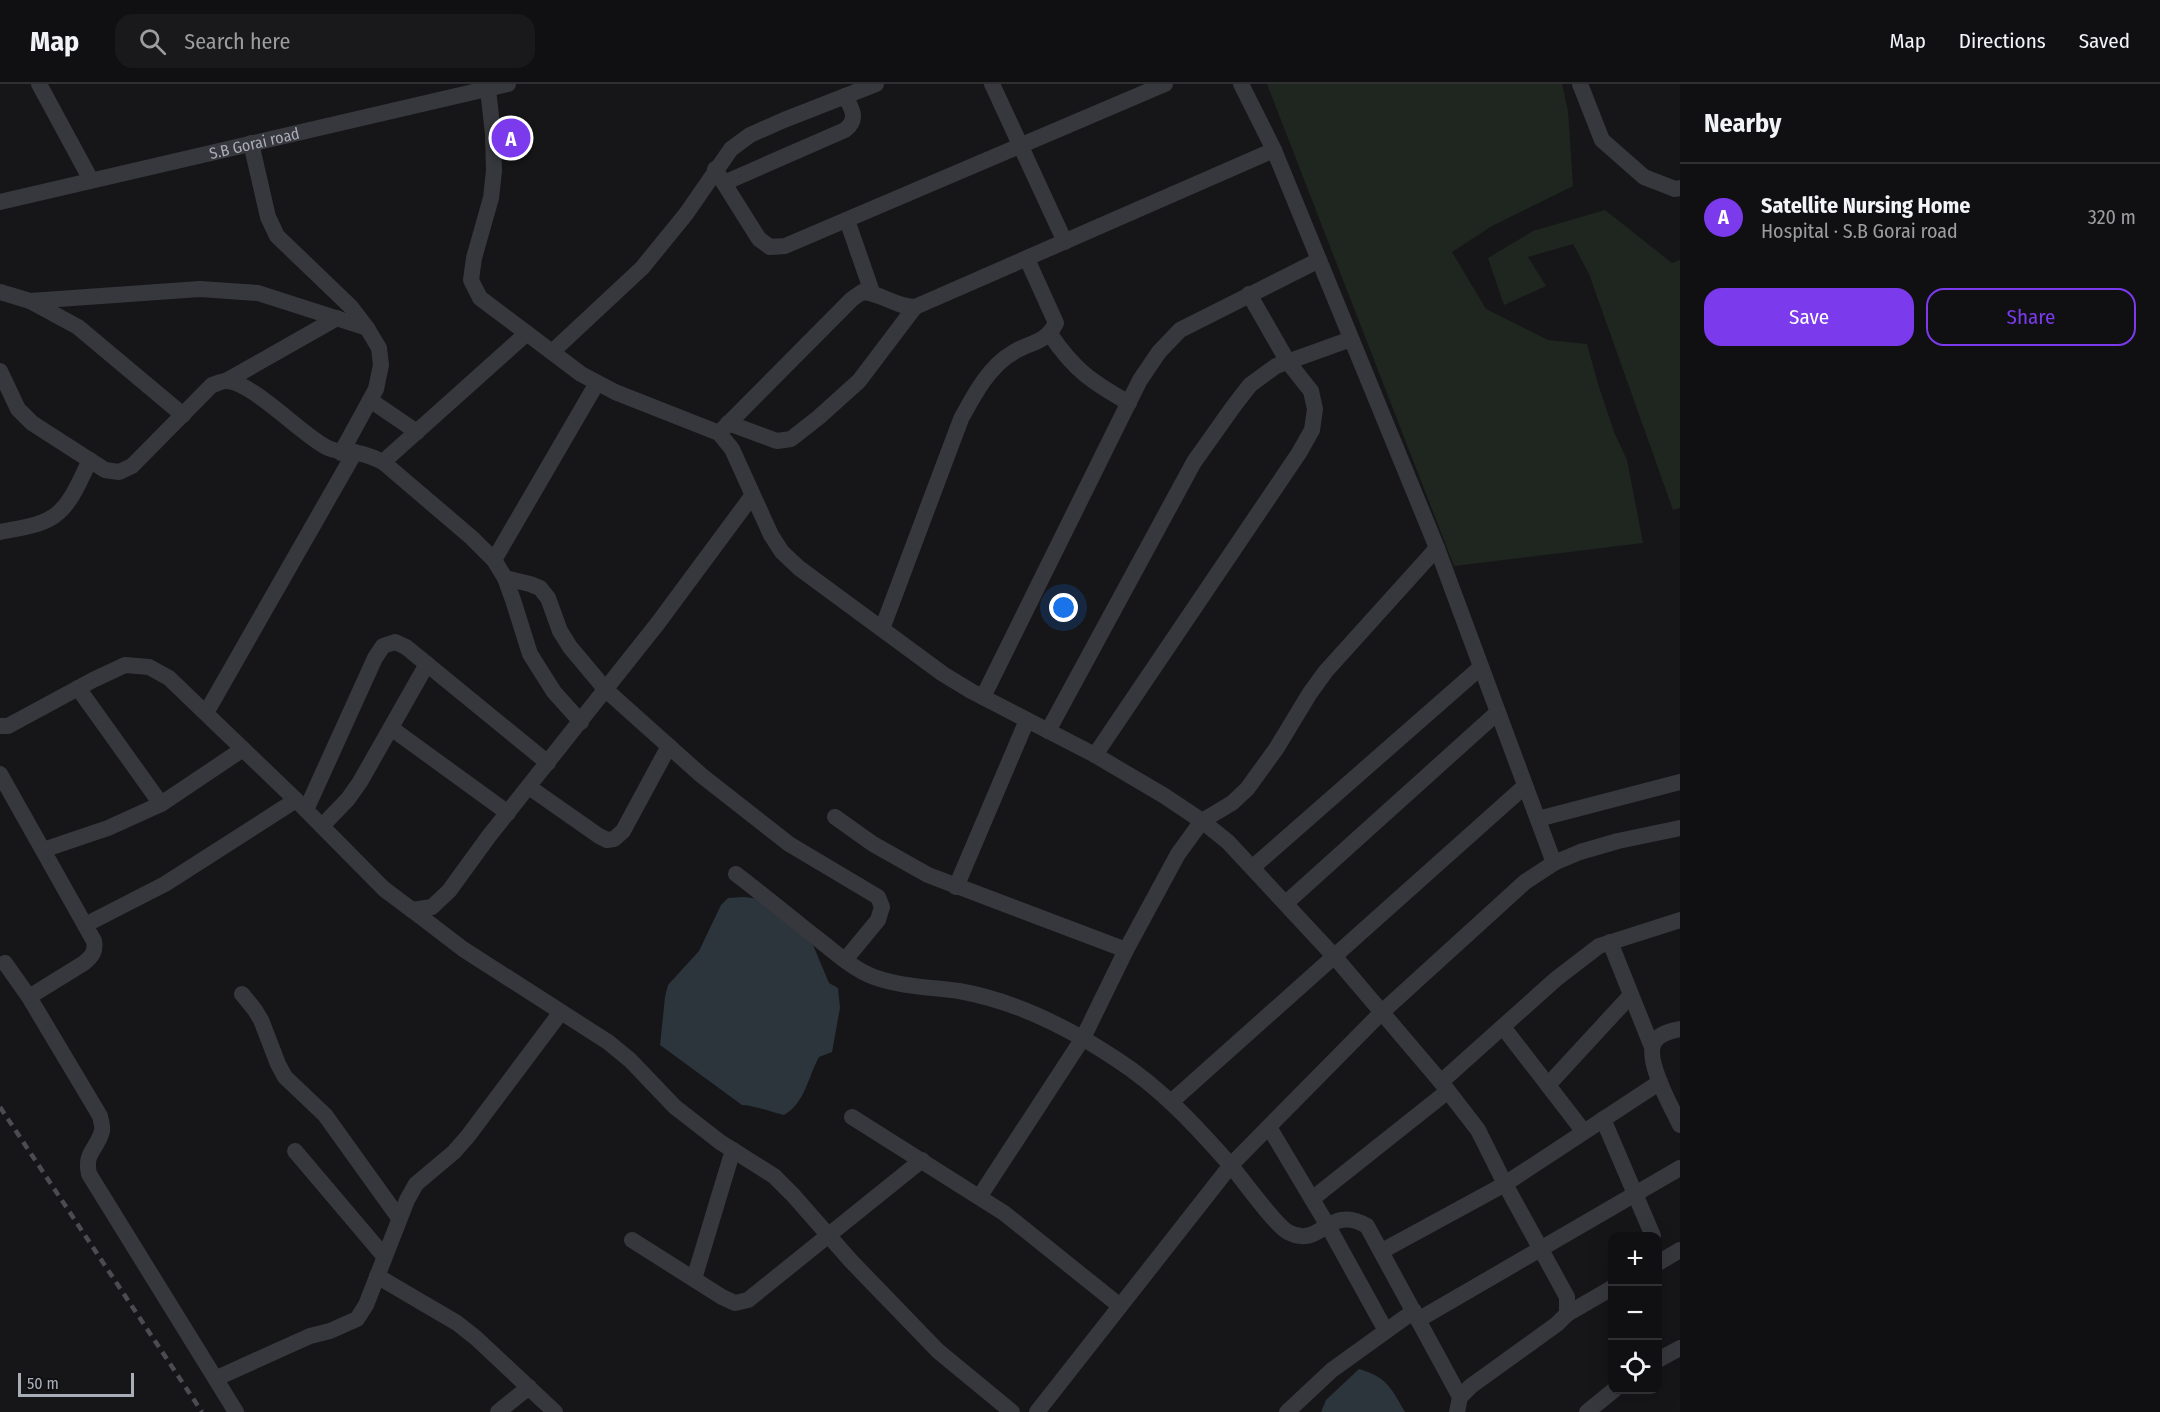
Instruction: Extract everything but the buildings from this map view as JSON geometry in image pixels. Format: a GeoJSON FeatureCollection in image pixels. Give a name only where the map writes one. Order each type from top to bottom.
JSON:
{"type":"FeatureCollection","features":[{"type":"Feature","properties":{"kind":"street"},"geometry":{"type":"LineString","coordinates":[[39,84],[91,180]]}},
{"type":"Feature","properties":{"kind":"street","name":"S.B Gorai road"},"geometry":{"type":"LineString","coordinates":[[0,202],[508,84]]}},
{"type":"Feature","properties":{"kind":"street"},"geometry":{"type":"LineString","coordinates":[[552,352],[642,268],[719,176],[731,149],[750,135],[876,84]]}},
{"type":"Feature","properties":{"kind":"street"},"geometry":{"type":"LineString","coordinates":[[992,84],[1065,242]]}},
{"type":"Feature","properties":{"kind":"street"},"geometry":{"type":"LineString","coordinates":[[719,176],[759,239],[770,247],[785,246],[1165,84]]}},
{"type":"Feature","properties":{"kind":"street"},"geometry":{"type":"LineString","coordinates":[[1241,84],[1274,150],[1437,548],[1554,863]]}},
{"type":"Feature","properties":{"kind":"street"},"geometry":{"type":"LineString","coordinates":[[1580,84],[1602,140],[1644,177],[1675,189],[1680,188]]}},
{"type":"Feature","properties":{"kind":"street"},"geometry":{"type":"LineString","coordinates":[[488,89],[494,171],[491,198],[474,258],[471,280],[480,298],[581,374],[597,383],[615,392],[724,428],[777,441],[791,439],[859,381],[915,307]]}},
{"type":"Feature","properties":{"kind":"street"},"geometry":{"type":"LineString","coordinates":[[719,176],[845,130],[851,126],[854,118],[845,96]]}},
{"type":"Feature","properties":{"kind":"street"},"geometry":{"type":"LineString","coordinates":[[206,713],[348,453],[376,389],[381,365],[379,348],[351,307],[277,236],[267,217],[251,143]]}},
{"type":"Feature","properties":{"kind":"street"},"geometry":{"type":"LineString","coordinates":[[724,428],[852,299],[862,292],[873,292],[902,307],[915,307],[1274,150]]}},
{"type":"Feature","properties":{"kind":"street"},"geometry":{"type":"LineString","coordinates":[[847,220],[873,292]]}},
{"type":"Feature","properties":{"kind":"street"},"geometry":{"type":"LineString","coordinates":[[882,629],[961,419],[976,392],[996,366],[1013,352],[1050,334],[1056,323],[1027,259]]}},
{"type":"Feature","properties":{"kind":"street"},"geometry":{"type":"LineString","coordinates":[[983,697],[1140,380],[1159,351],[1180,330],[1319,260]]}},
{"type":"Feature","properties":{"kind":"street"},"geometry":{"type":"LineString","coordinates":[[30,302],[228,290],[258,293],[367,328]]}},
{"type":"Feature","properties":{"kind":"street"},"geometry":{"type":"LineString","coordinates":[[0,292],[30,302],[78,327],[183,415]]}},
{"type":"Feature","properties":{"kind":"street"},"geometry":{"type":"LineString","coordinates":[[1095,755],[1299,453],[1312,430],[1315,409],[1311,391],[1288,362],[1249,294]]}},
{"type":"Feature","properties":{"kind":"street"},"geometry":{"type":"LineString","coordinates":[[0,371],[18,409],[32,423],[105,470],[119,472],[132,466],[212,385],[226,381],[337,318]]}},
{"type":"Feature","properties":{"kind":"street"},"geometry":{"type":"LineString","coordinates":[[383,462],[527,333]]}},
{"type":"Feature","properties":{"kind":"street"},"geometry":{"type":"LineString","coordinates":[[1050,334],[1063,355],[1083,375],[1129,403]]}},
{"type":"Feature","properties":{"kind":"street"},"geometry":{"type":"LineString","coordinates":[[1048,731],[1194,462],[1250,385],[1275,366],[1351,339]]}},
{"type":"Feature","properties":{"kind":"street"},"geometry":{"type":"LineString","coordinates":[[226,381],[238,384],[254,394],[326,447],[348,453],[370,455],[383,462],[472,538],[494,560],[505,578],[530,654],[554,692],[581,722]]}},
{"type":"Feature","properties":{"kind":"street"},"geometry":{"type":"LineString","coordinates":[[494,560],[597,383]]}},
{"type":"Feature","properties":{"kind":"street"},"geometry":{"type":"LineString","coordinates":[[370,400],[417,432]]}},
{"type":"Feature","properties":{"kind":"street"},"geometry":{"type":"LineString","coordinates":[[724,428],[771,535],[782,552],[799,567],[943,674],[1095,755],[1163,795],[1202,821],[1228,842],[1253,867],[1334,956],[1445,1087],[1478,1130],[1567,1298],[1567,1314]]}},
{"type":"Feature","properties":{"kind":"street"},"geometry":{"type":"LineString","coordinates":[[0,532],[44,521],[58,514],[69,499],[90,460]]}},
{"type":"Feature","properties":{"kind":"street"},"geometry":{"type":"LineString","coordinates":[[412,910],[432,907],[449,891],[606,690],[752,496]]}},
{"type":"Feature","properties":{"kind":"street"},"geometry":{"type":"LineString","coordinates":[[980,1196],[1083,1038],[1126,950],[1178,854],[1202,821],[1232,803],[1247,789],[1276,749],[1326,671],[1437,548]]}},
{"type":"Feature","properties":{"kind":"street"},"geometry":{"type":"LineString","coordinates":[[505,578],[540,588],[548,598],[560,631],[606,690],[729,798],[782,839],[878,897],[882,907],[879,920],[845,960]]}},
{"type":"Feature","properties":{"kind":"street"},"geometry":{"type":"LineString","coordinates":[[85,925],[165,884],[301,805],[375,658],[383,646],[394,642],[406,647],[548,763]]}},
{"type":"Feature","properties":{"kind":"street"},"geometry":{"type":"LineString","coordinates":[[322,826],[348,799],[427,664]]}},
{"type":"Feature","properties":{"kind":"street"},"geometry":{"type":"LineString","coordinates":[[0,726],[8,726],[125,665],[149,667],[169,678],[301,805],[384,889],[463,949],[608,1042],[630,1060],[675,1107],[733,1150],[774,1176],[938,1351],[1012,1412]]}},
{"type":"Feature","properties":{"kind":"street"},"geometry":{"type":"LineString","coordinates":[[1253,867],[1481,667]]}},
{"type":"Feature","properties":{"kind":"street"},"geometry":{"type":"LineString","coordinates":[[78,688],[161,804]]}},
{"type":"Feature","properties":{"kind":"street"},"geometry":{"type":"LineString","coordinates":[[1286,903],[1498,712]]}},
{"type":"Feature","properties":{"kind":"street"},"geometry":{"type":"LineString","coordinates":[[956,887],[1027,720]]}},
{"type":"Feature","properties":{"kind":"street"},"geometry":{"type":"LineString","coordinates":[[391,728],[508,813]]}},
{"type":"Feature","properties":{"kind":"street"},"geometry":{"type":"LineString","coordinates":[[529,787],[599,836],[607,840],[614,840],[623,831],[669,746]]}},
{"type":"Feature","properties":{"kind":"street"},"geometry":{"type":"LineString","coordinates":[[43,850],[108,828],[161,804],[243,749]]}},
{"type":"Feature","properties":{"kind":"street"},"geometry":{"type":"LineString","coordinates":[[0,774],[94,941],[95,949],[92,956],[29,998]]}},
{"type":"Feature","properties":{"kind":"street"},"geometry":{"type":"LineString","coordinates":[[1538,819],[1680,782]]}},
{"type":"Feature","properties":{"kind":"street"},"geometry":{"type":"LineString","coordinates":[[1171,1102],[1525,786]]}},
{"type":"Feature","properties":{"kind":"street"},"geometry":{"type":"LineString","coordinates":[[835,817],[901,861],[956,887],[1126,950]]}},
{"type":"Feature","properties":{"kind":"street"},"geometry":{"type":"LineString","coordinates":[[1037,1412],[1231,1166],[1382,1013],[1525,882],[1554,863],[1580,852],[1618,841],[1680,828]]}},
{"type":"Feature","properties":{"kind":"street"},"geometry":{"type":"LineString","coordinates":[[736,874],[845,960],[872,976],[898,984],[960,992],[1021,1009],[1083,1038],[1145,1079],[1171,1102],[1231,1166],[1286,1232],[1300,1237],[1314,1234],[1344,1218],[1356,1220],[1367,1226],[1416,1315],[1458,1404],[1471,1386],[1557,1324],[1567,1314],[1608,1290]]}},
{"type":"Feature","properties":{"kind":"street"},"geometry":{"type":"LineString","coordinates":[[1312,1199],[1445,1087],[1503,1027],[1556,979],[1599,946],[1680,920]]}},
{"type":"Feature","properties":{"kind":"street"},"geometry":{"type":"LineString","coordinates":[[1610,942],[1652,1047],[1652,1058],[1660,1082],[1680,1125]]}},
{"type":"Feature","properties":{"kind":"street"},"geometry":{"type":"LineString","coordinates":[[5,963],[29,998],[100,1116],[102,1130],[87,1163],[89,1174],[236,1412]]}},
{"type":"Feature","properties":{"kind":"street"},"geometry":{"type":"LineString","coordinates":[[242,994],[261,1020],[285,1077],[325,1115],[399,1218]]}},
{"type":"Feature","properties":{"kind":"street"},"geometry":{"type":"LineString","coordinates":[[1548,1084],[1631,995]]}},
{"type":"Feature","properties":{"kind":"street"},"geometry":{"type":"LineString","coordinates":[[217,1378],[310,1336],[330,1331],[357,1319],[366,1305],[399,1218],[416,1184],[454,1152],[468,1136],[561,1012]]}},
{"type":"Feature","properties":{"kind":"street"},"geometry":{"type":"LineString","coordinates":[[1503,1027],[1584,1132]]}},
{"type":"Feature","properties":{"kind":"street"},"geometry":{"type":"LineString","coordinates":[[1652,1047],[1656,1038],[1666,1032],[1680,1029]]}},
{"type":"Feature","properties":{"kind":"street"},"geometry":{"type":"LineString","coordinates":[[1382,1251],[1505,1184],[1660,1082]]}},
{"type":"Feature","properties":{"kind":"street"},"geometry":{"type":"LineString","coordinates":[[852,1117],[980,1196],[1026,1229],[1120,1306]]}},
{"type":"Feature","properties":{"kind":"street"},"geometry":{"type":"LineString","coordinates":[[1603,1119],[1651,1232]]}},
{"type":"Feature","properties":{"kind":"street"},"geometry":{"type":"LineString","coordinates":[[1269,1127],[1386,1330]]}},
{"type":"Feature","properties":{"kind":"street"},"geometry":{"type":"LineString","coordinates":[[694,1279],[733,1150]]}},
{"type":"Feature","properties":{"kind":"street"},"geometry":{"type":"LineString","coordinates":[[295,1151],[384,1256]]}},
{"type":"Feature","properties":{"kind":"street"},"geometry":{"type":"LineString","coordinates":[[632,1240],[735,1303],[748,1300],[922,1160]]}},
{"type":"Feature","properties":{"kind":"street"},"geometry":{"type":"LineString","coordinates":[[1287,1412],[1332,1370],[1386,1330],[1540,1248],[1680,1168]]}},
{"type":"Feature","properties":{"kind":"street"},"geometry":{"type":"LineString","coordinates":[[1662,1256],[1680,1250]]}},
{"type":"Feature","properties":{"kind":"street"},"geometry":{"type":"LineString","coordinates":[[377,1276],[457,1323],[555,1412]]}},
{"type":"Feature","properties":{"kind":"street"},"geometry":{"type":"LineString","coordinates":[[1662,1358],[1680,1348]]}},
{"type":"Feature","properties":{"kind":"street"},"geometry":{"type":"LineString","coordinates":[[498,1412],[529,1387]]}},
{"type":"Feature","properties":{"kind":"street"},"geometry":{"type":"LineString","coordinates":[[1587,1412],[1608,1394]]}},
{"type":"Feature","properties":{"kind":"shaded area"},"geometry":{"type":"Polygon","coordinates":[[[1267,84],[1562,84],[1568,111],[1573,186],[1492,226],[1452,252],[1486,309],[1548,340],[1587,344],[1614,432],[1627,460],[1643,543],[1454,566],[1267,84]]]}},
{"type":"Feature","properties":{"kind":"shaded area"},"geometry":{"type":"Polygon","coordinates":[[[1605,210],[1672,263],[1680,260],[1680,508],[1673,510],[1589,274],[1573,244],[1528,257],[1546,286],[1504,305],[1488,258],[1533,231],[1605,210]]]}},
{"type":"Feature","properties":{"kind":"shaded area"},"geometry":{"type":"Polygon","coordinates":[[[728,898],[761,899],[813,945],[829,983],[838,988],[840,1008],[832,1052],[819,1057],[797,1104],[784,1115],[742,1105],[660,1045],[668,985],[699,951],[721,905],[728,898]]]}},
{"type":"Feature","properties":{"kind":"shaded area"},"geometry":{"type":"Polygon","coordinates":[[[1359,1369],[1376,1376],[1387,1384],[1405,1412],[1321,1412],[1326,1400],[1359,1369]]]}},
{"type":"Feature","properties":{"kind":"railway"},"geometry":{"type":"LineString","coordinates":[[0,1107],[202,1412]]}},
{"type":"Feature","properties":{"kind":"place","name":"Satellite Nursing Home"},"geometry":{"type":"Point","coordinates":[511,138]}}]}
